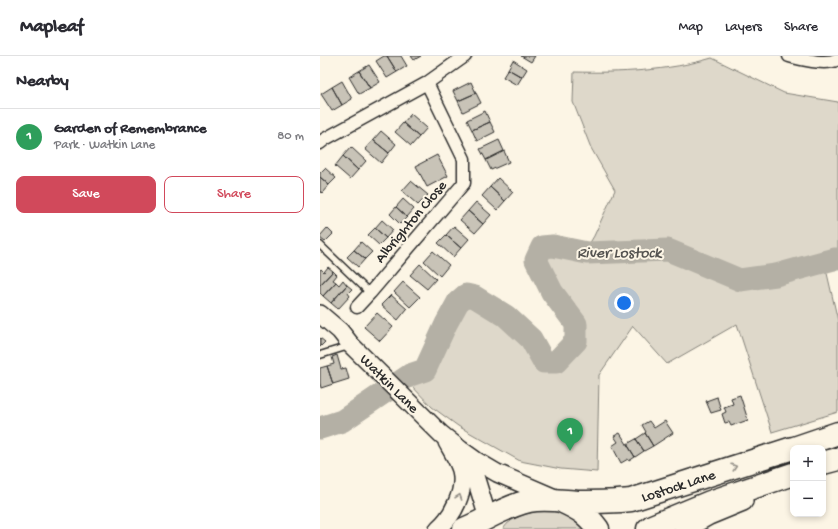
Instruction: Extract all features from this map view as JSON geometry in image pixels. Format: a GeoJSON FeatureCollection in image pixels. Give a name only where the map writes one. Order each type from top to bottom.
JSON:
{"type":"FeatureCollection","features":[{"type":"Feature","properties":{"kind":"highway","name":"Lostock Lane"},"geometry":{"type":"LineString","coordinates":[[803,445],[838,433]]}},
{"type":"Feature","properties":{"kind":"highway","name":"Lostock Lane"},"geometry":{"type":"LineString","coordinates":[[464,529],[488,523],[516,505],[530,501],[560,500],[603,502],[631,500],[790,449]]}},
{"type":"Feature","properties":{"kind":"highway"},"geometry":{"type":"LineString","coordinates":[[826,463],[838,459]]}},
{"type":"Feature","properties":{"kind":"highway","name":"Lostock Lane"},"geometry":{"type":"LineString","coordinates":[[648,529],[710,502],[790,475]]}},
{"type":"Feature","properties":{"kind":"highway"},"geometry":{"type":"LineString","coordinates":[[560,500],[582,512],[598,529]]}},
{"type":"Feature","properties":{"kind":"main road","name":"Watkin Lane"},"geometry":{"type":"LineString","coordinates":[[320,314],[340,331],[352,345],[441,434],[461,450],[497,473],[560,500]]}},
{"type":"Feature","properties":{"kind":"main road"},"geometry":{"type":"LineString","coordinates":[[417,410],[487,456],[526,475],[575,494],[603,502]]}},
{"type":"Feature","properties":{"kind":"main road"},"geometry":{"type":"LineString","coordinates":[[438,529],[450,516],[462,487],[461,471],[454,452],[441,434]]}},
{"type":"Feature","properties":{"kind":"main road","name":"Watkin Lane"},"geometry":{"type":"LineString","coordinates":[[461,450],[475,476],[488,523]]}},
{"type":"Feature","properties":{"kind":"main road"},"geometry":{"type":"LineString","coordinates":[[684,529],[709,515],[752,498],[790,479]]}},
{"type":"Feature","properties":{"kind":"street"},"geometry":{"type":"LineString","coordinates":[[322,138],[427,83],[465,56]]}},
{"type":"Feature","properties":{"kind":"street"},"geometry":{"type":"LineString","coordinates":[[789,56],[825,62],[838,59]]}},
{"type":"Feature","properties":{"kind":"street","name":"Albrighton Close"},"geometry":{"type":"LineString","coordinates":[[358,307],[464,183],[464,159],[427,83]]}},
{"type":"Feature","properties":{"kind":"lane"},"geometry":{"type":"LineString","coordinates":[[320,245],[370,293]]}},
{"type":"Feature","properties":{"kind":"lane"},"geometry":{"type":"LineString","coordinates":[[320,355],[352,345]]}},
{"type":"Feature","properties":{"kind":"shaded area"},"geometry":{"type":"Polygon","coordinates":[[[712,58],[784,93],[838,102],[838,253],[823,256],[838,321],[838,412],[772,432],[737,324],[667,364],[633,326],[599,375],[597,472],[561,469],[520,461],[458,426],[432,407],[408,382],[435,366],[466,303],[479,306],[517,339],[541,366],[555,367],[582,338],[577,316],[553,281],[543,258],[548,251],[582,256],[594,236],[615,190],[591,148],[573,102],[574,72],[644,70],[678,66],[712,58]]]}},
{"type":"Feature","properties":{"kind":"shaded area"},"geometry":{"type":"Polygon","coordinates":[[[547,510],[568,517],[587,529],[503,529],[517,517],[547,510]]]}},
{"type":"Feature","properties":{"kind":"building"},"geometry":{"type":"Polygon","coordinates":[[[384,56],[387,56],[397,72],[387,78],[376,61],[384,56]]]}},
{"type":"Feature","properties":{"kind":"building"},"geometry":{"type":"Polygon","coordinates":[[[387,56],[401,56],[407,66],[397,72],[387,56]]]}},
{"type":"Feature","properties":{"kind":"building"},"geometry":{"type":"Polygon","coordinates":[[[411,56],[421,56],[414,60],[411,56]]]}},
{"type":"Feature","properties":{"kind":"building"},"geometry":{"type":"Polygon","coordinates":[[[521,56],[535,56],[531,62],[521,56]]]}},
{"type":"Feature","properties":{"kind":"building"},"geometry":{"type":"Polygon","coordinates":[[[513,60],[527,69],[522,77],[508,69],[513,60]]]}},
{"type":"Feature","properties":{"kind":"building"},"geometry":{"type":"Polygon","coordinates":[[[369,65],[380,82],[370,88],[359,71],[369,65]]]}},
{"type":"Feature","properties":{"kind":"building"},"geometry":{"type":"Polygon","coordinates":[[[508,69],[522,77],[517,85],[503,77],[508,69]]]}},
{"type":"Feature","properties":{"kind":"building"},"geometry":{"type":"Polygon","coordinates":[[[359,71],[370,88],[359,94],[349,77],[359,71]]]}},
{"type":"Feature","properties":{"kind":"building"},"geometry":{"type":"Polygon","coordinates":[[[342,81],[352,99],[342,105],[332,87],[342,81]]]}},
{"type":"Feature","properties":{"kind":"building"},"geometry":{"type":"Polygon","coordinates":[[[471,82],[476,93],[458,101],[453,91],[471,82]]]}},
{"type":"Feature","properties":{"kind":"building"},"geometry":{"type":"Polygon","coordinates":[[[332,87],[342,105],[332,111],[321,94],[332,87]]]}},
{"type":"Feature","properties":{"kind":"building"},"geometry":{"type":"Polygon","coordinates":[[[476,93],[481,103],[463,112],[458,101],[476,93]]]}},
{"type":"Feature","properties":{"kind":"building"},"geometry":{"type":"Polygon","coordinates":[[[485,111],[490,122],[472,130],[467,120],[485,111]]]}},
{"type":"Feature","properties":{"kind":"building"},"geometry":{"type":"Polygon","coordinates":[[[411,114],[427,128],[419,137],[403,123],[411,114]]]}},
{"type":"Feature","properties":{"kind":"building"},"geometry":{"type":"Polygon","coordinates":[[[490,122],[495,132],[477,141],[472,130],[490,122]]]}},
{"type":"Feature","properties":{"kind":"building"},"geometry":{"type":"Polygon","coordinates":[[[403,123],[419,137],[411,146],[395,132],[403,123]]]}},
{"type":"Feature","properties":{"kind":"building"},"geometry":{"type":"Polygon","coordinates":[[[381,131],[396,144],[389,153],[373,140],[381,131]]]}},
{"type":"Feature","properties":{"kind":"building"},"geometry":{"type":"Polygon","coordinates":[[[373,140],[389,153],[381,163],[365,149],[373,140]]]}},
{"type":"Feature","properties":{"kind":"building"},"geometry":{"type":"Polygon","coordinates":[[[499,140],[504,151],[486,160],[480,149],[499,140]]]}},
{"type":"Feature","properties":{"kind":"building"},"geometry":{"type":"Polygon","coordinates":[[[351,147],[366,161],[358,170],[343,156],[351,147]]]}},
{"type":"Feature","properties":{"kind":"building"},"geometry":{"type":"Polygon","coordinates":[[[504,151],[509,162],[491,170],[486,160],[504,151]]]}},
{"type":"Feature","properties":{"kind":"building"},"geometry":{"type":"Polygon","coordinates":[[[437,155],[448,176],[427,187],[416,166],[437,155]]]}},
{"type":"Feature","properties":{"kind":"building"},"geometry":{"type":"Polygon","coordinates":[[[343,156],[358,170],[350,179],[335,166],[343,156]]]}},
{"type":"Feature","properties":{"kind":"building"},"geometry":{"type":"Polygon","coordinates":[[[325,168],[336,178],[329,185],[320,177],[320,173],[325,168]]]}},
{"type":"Feature","properties":{"kind":"building"},"geometry":{"type":"Polygon","coordinates":[[[320,177],[329,185],[322,193],[320,191],[320,177]]]}},
{"type":"Feature","properties":{"kind":"building"},"geometry":{"type":"Polygon","coordinates":[[[498,178],[513,192],[505,201],[490,187],[498,178]]]}},
{"type":"Feature","properties":{"kind":"building"},"geometry":{"type":"Polygon","coordinates":[[[411,181],[428,195],[418,205],[402,191],[411,181]]]}},
{"type":"Feature","properties":{"kind":"building"},"geometry":{"type":"Polygon","coordinates":[[[490,187],[505,201],[497,210],[482,196],[490,187]]]}},
{"type":"Feature","properties":{"kind":"building"},"geometry":{"type":"Polygon","coordinates":[[[403,199],[414,209],[407,217],[396,207],[403,199]]]}},
{"type":"Feature","properties":{"kind":"building"},"geometry":{"type":"Polygon","coordinates":[[[476,202],[491,215],[483,224],[468,211],[476,202]]]}},
{"type":"Feature","properties":{"kind":"building"},"geometry":{"type":"Polygon","coordinates":[[[396,207],[407,217],[400,224],[390,214],[396,207]]]}},
{"type":"Feature","properties":{"kind":"building"},"geometry":{"type":"Polygon","coordinates":[[[468,211],[483,224],[475,233],[460,220],[468,211]]]}},
{"type":"Feature","properties":{"kind":"building"},"geometry":{"type":"Polygon","coordinates":[[[382,220],[393,230],[386,238],[375,228],[382,220]]]}},
{"type":"Feature","properties":{"kind":"building"},"geometry":{"type":"Polygon","coordinates":[[[454,226],[469,239],[461,248],[446,235],[454,226]]]}},
{"type":"Feature","properties":{"kind":"building"},"geometry":{"type":"Polygon","coordinates":[[[327,228],[333,234],[325,242],[320,238],[320,236],[327,228]]]}},
{"type":"Feature","properties":{"kind":"building"},"geometry":{"type":"Polygon","coordinates":[[[375,228],[386,238],[379,245],[368,235],[375,228]]]}},
{"type":"Feature","properties":{"kind":"building"},"geometry":{"type":"Polygon","coordinates":[[[446,235],[461,248],[453,257],[438,243],[446,235]]]}},
{"type":"Feature","properties":{"kind":"building"},"geometry":{"type":"Polygon","coordinates":[[[361,242],[372,252],[365,259],[354,250],[361,242]]]}},
{"type":"Feature","properties":{"kind":"building"},"geometry":{"type":"Polygon","coordinates":[[[354,250],[365,259],[358,267],[347,257],[354,250]]]}},
{"type":"Feature","properties":{"kind":"building"},"geometry":{"type":"Polygon","coordinates":[[[433,251],[449,265],[440,276],[424,261],[433,251]]]}},
{"type":"Feature","properties":{"kind":"building"},"geometry":{"type":"Polygon","coordinates":[[[420,264],[436,279],[427,289],[410,275],[420,264]]]}},
{"type":"Feature","properties":{"kind":"building"},"geometry":{"type":"Polygon","coordinates":[[[328,267],[333,271],[320,285],[320,270],[321,269],[324,272],[328,267]]]}},
{"type":"Feature","properties":{"kind":"building"},"geometry":{"type":"Polygon","coordinates":[[[333,271],[337,275],[333,280],[336,282],[323,296],[320,293],[320,285],[333,271]]]}},
{"type":"Feature","properties":{"kind":"building"},"geometry":{"type":"Polygon","coordinates":[[[343,280],[347,285],[331,303],[323,296],[336,282],[339,285],[343,280]]]}},
{"type":"Feature","properties":{"kind":"building"},"geometry":{"type":"Polygon","coordinates":[[[403,282],[420,297],[410,307],[394,292],[403,282]]]}},
{"type":"Feature","properties":{"kind":"building"},"geometry":{"type":"Polygon","coordinates":[[[347,285],[352,289],[348,293],[350,296],[338,309],[331,303],[347,285]]]}},
{"type":"Feature","properties":{"kind":"building"},"geometry":{"type":"Polygon","coordinates":[[[391,295],[407,309],[398,320],[381,305],[391,295]]]}},
{"type":"Feature","properties":{"kind":"building"},"geometry":{"type":"Polygon","coordinates":[[[377,313],[393,327],[380,341],[364,327],[377,313]]]}},
{"type":"Feature","properties":{"kind":"building"},"geometry":{"type":"Polygon","coordinates":[[[320,338],[325,342],[320,347],[320,338]]]}},
{"type":"Feature","properties":{"kind":"building"},"geometry":{"type":"Polygon","coordinates":[[[337,355],[341,369],[346,368],[349,379],[333,384],[327,366],[334,364],[332,357],[337,355]]]}},
{"type":"Feature","properties":{"kind":"building"},"geometry":{"type":"Polygon","coordinates":[[[327,366],[333,384],[321,388],[320,368],[327,366]]]}},
{"type":"Feature","properties":{"kind":"building"},"geometry":{"type":"Polygon","coordinates":[[[740,395],[748,420],[731,426],[729,422],[725,423],[722,414],[726,412],[724,407],[733,404],[731,398],[740,395]]]}},
{"type":"Feature","properties":{"kind":"building"},"geometry":{"type":"Polygon","coordinates":[[[717,397],[721,410],[711,413],[706,401],[717,397]]]}},
{"type":"Feature","properties":{"kind":"building"},"geometry":{"type":"Polygon","coordinates":[[[649,421],[654,428],[665,421],[673,433],[653,446],[642,425],[649,421]]]}},
{"type":"Feature","properties":{"kind":"building"},"geometry":{"type":"Polygon","coordinates":[[[620,433],[635,457],[629,461],[628,459],[621,463],[612,446],[618,442],[614,436],[620,433]]]}},
{"type":"Feature","properties":{"kind":"building"},"geometry":{"type":"Polygon","coordinates":[[[645,433],[653,446],[644,451],[636,439],[645,433]]]}},
{"type":"Feature","properties":{"kind":"building"},"geometry":{"type":"Polygon","coordinates":[[[636,439],[644,451],[635,457],[627,444],[636,439]]]}},
{"type":"Feature","properties":{"kind":"waterway","name":"River Lostock"},"geometry":{"type":"LineString","coordinates":[[320,428],[342,421],[410,375],[425,370],[458,302],[466,295],[475,297],[506,316],[531,339],[544,362],[556,362],[576,341],[576,324],[552,292],[536,260],[542,247],[553,246],[587,253],[668,250],[740,280],[776,275],[838,259]]}},
{"type":"Feature","properties":{"kind":"place","name":"Garden of Remembrance"},"geometry":{"type":"Point","coordinates":[570,451]}}]}
